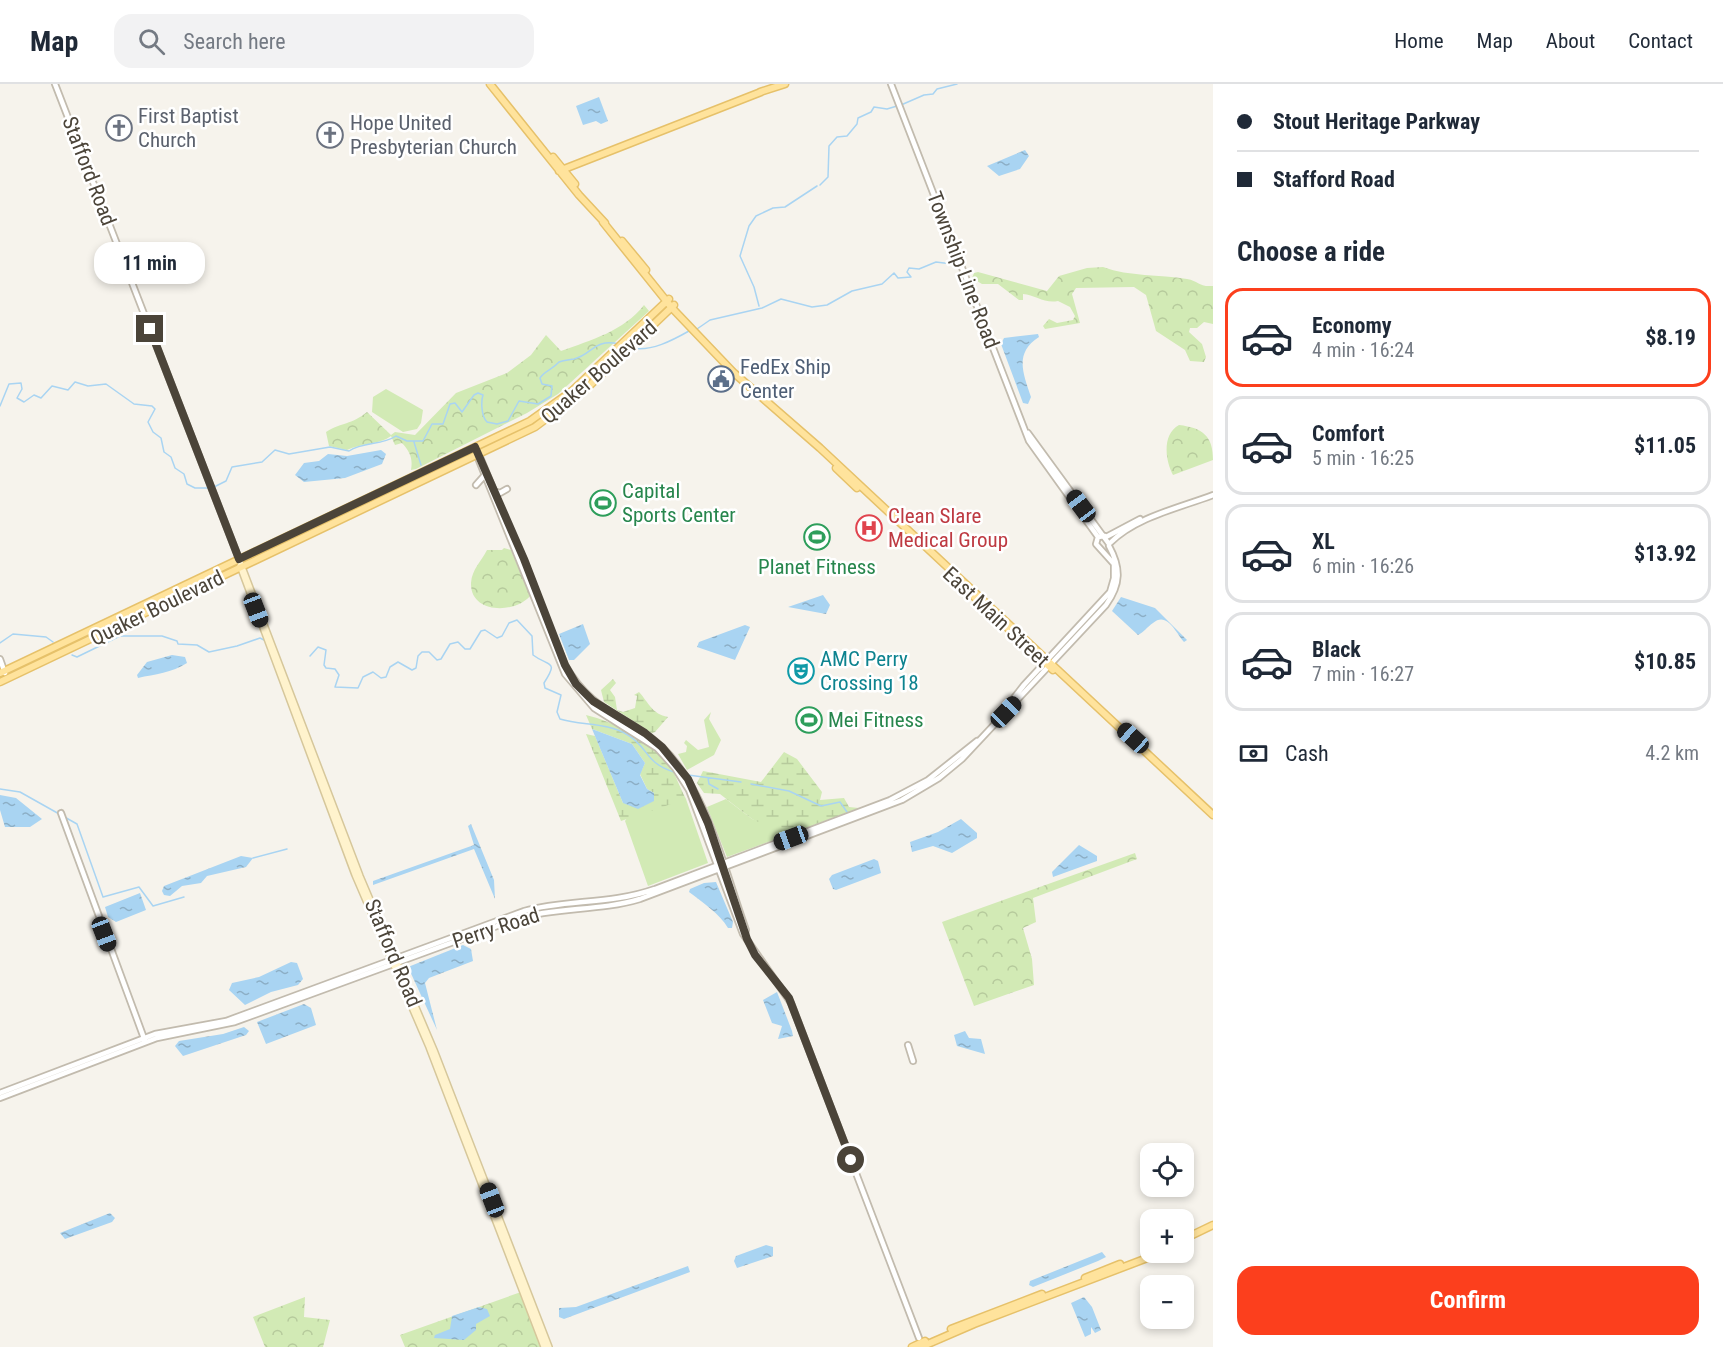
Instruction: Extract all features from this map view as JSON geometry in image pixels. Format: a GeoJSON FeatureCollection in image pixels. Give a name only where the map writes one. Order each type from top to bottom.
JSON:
{"type":"FeatureCollection","features":[{"type":"Feature","properties":{"kind":"main road","name":"East Main Street"},"geometry":{"type":"LineString","coordinates":[[490,84],[658,291],[691,326],[770,405],[835,462],[1149,759],[1153,760],[1213,815]]}},
{"type":"Feature","properties":{"kind":"main road"},"geometry":{"type":"LineString","coordinates":[[561,170],[785,84]]}},
{"type":"Feature","properties":{"kind":"main road","name":"East Main Street"},"geometry":{"type":"LineString","coordinates":[[603,222],[608,224],[680,317],[691,326]]}},
{"type":"Feature","properties":{"kind":"main road"},"geometry":{"type":"LineString","coordinates":[[658,291],[660,307]]}},
{"type":"Feature","properties":{"kind":"main road","name":"Quaker Boulevard"},"geometry":{"type":"LineString","coordinates":[[2,672],[475,447],[552,407],[660,307],[670,303]]}},
{"type":"Feature","properties":{"kind":"main road","name":"Quaker Boulevard"},"geometry":{"type":"LineString","coordinates":[[0,682],[478,455],[556,414],[662,317],[670,303]]}},
{"type":"Feature","properties":{"kind":"main road"},"geometry":{"type":"LineString","coordinates":[[662,317],[670,315],[680,317]]}},
{"type":"Feature","properties":{"kind":"main road","name":"East Main Street"},"geometry":{"type":"LineString","coordinates":[[816,447],[1048,663]]}},
{"type":"Feature","properties":{"kind":"main road","name":"Stafford Road"},"geometry":{"type":"LineString","coordinates":[[239,559],[335,822],[394,960],[546,1347]]}},
{"type":"Feature","properties":{"kind":"main road"},"geometry":{"type":"LineString","coordinates":[[1194,1235],[1213,1225]]}},
{"type":"Feature","properties":{"kind":"main road"},"geometry":{"type":"LineString","coordinates":[[1194,1237],[1213,1230]]}},
{"type":"Feature","properties":{"kind":"main road"},"geometry":{"type":"LineString","coordinates":[[912,1347],[973,1319],[1140,1256]]}},
{"type":"Feature","properties":{"kind":"main road"},"geometry":{"type":"LineString","coordinates":[[921,1347],[974,1324],[1140,1261]]}},
{"type":"Feature","properties":{"kind":"street","name":"Stafford Road"},"geometry":{"type":"LineString","coordinates":[[55,84],[239,559]]}},
{"type":"Feature","properties":{"kind":"street","name":"Township Line Road"},"geometry":{"type":"LineString","coordinates":[[891,84],[1024,428]]}},
{"type":"Feature","properties":{"kind":"street","name":"Perry Road"},"geometry":{"type":"LineString","coordinates":[[0,1093],[144,1040],[225,1026],[394,960],[519,918],[548,911],[628,903],[902,800],[946,772],[1114,593],[1119,571],[1106,536],[1024,428]]}},
{"type":"Feature","properties":{"kind":"street","name":"Perry Road"},"geometry":{"type":"LineString","coordinates":[[1024,428],[1036,454],[1098,537],[1096,544],[1114,564],[1112,587],[1099,607],[1048,663]]}},
{"type":"Feature","properties":{"kind":"street"},"geometry":{"type":"LineString","coordinates":[[475,447],[524,559],[565,665],[576,684],[593,701],[645,733],[677,764],[697,796],[742,934],[746,935],[755,955],[779,982],[791,1003],[919,1338]]}},
{"type":"Feature","properties":{"kind":"street"},"geometry":{"type":"LineString","coordinates":[[478,455],[484,476],[565,674],[594,708],[650,743],[675,768],[693,797],[721,867]]}},
{"type":"Feature","properties":{"kind":"street"},"geometry":{"type":"LineString","coordinates":[[476,485],[484,476]]}},
{"type":"Feature","properties":{"kind":"street"},"geometry":{"type":"LineString","coordinates":[[494,491],[500,493],[507,489]]}},
{"type":"Feature","properties":{"kind":"street"},"geometry":{"type":"LineString","coordinates":[[1098,537],[1106,536],[1140,519],[1213,494]]}},
{"type":"Feature","properties":{"kind":"street"},"geometry":{"type":"LineString","coordinates":[[1102,549],[1122,531],[1213,494]]}},
{"type":"Feature","properties":{"kind":"street"},"geometry":{"type":"LineString","coordinates":[[1167,512],[1181,504]]}},
{"type":"Feature","properties":{"kind":"street"},"geometry":{"type":"LineString","coordinates":[[0,659],[2,672],[8,679]]}},
{"type":"Feature","properties":{"kind":"street"},"geometry":{"type":"LineString","coordinates":[[61,813],[144,1040]]}},
{"type":"Feature","properties":{"kind":"street","name":"Perry Road"},"geometry":{"type":"LineString","coordinates":[[0,1098],[144,1040]]}},
{"type":"Feature","properties":{"kind":"street"},"geometry":{"type":"LineString","coordinates":[[908,1045],[914,1060]]}},
{"type":"Feature","properties":{"kind":"green space"},"geometry":{"type":"Polygon","coordinates":[[[1103,267],[1124,272],[1187,279],[1204,286],[1213,286],[1213,324],[1204,322],[1197,328],[1190,328],[1189,332],[1202,344],[1206,357],[1204,362],[1190,361],[1185,350],[1156,331],[1146,295],[1134,287],[1076,288],[1072,294],[1080,323],[1045,329],[1043,326],[1049,319],[1057,323],[1073,320],[1075,316],[1070,307],[1058,301],[1023,294],[1023,300],[1019,300],[998,284],[982,284],[972,278],[974,273],[978,272],[1047,291],[1059,276],[1087,268],[1103,267]]]}},
{"type":"Feature","properties":{"kind":"green space"},"geometry":{"type":"Polygon","coordinates":[[[644,305],[649,311],[558,394],[527,413],[416,469],[411,470],[412,462],[405,446],[402,443],[395,445],[391,436],[347,450],[329,446],[326,432],[367,412],[391,435],[395,432],[415,435],[456,393],[507,373],[531,355],[546,335],[561,351],[617,328],[627,322],[644,305]]]}},
{"type":"Feature","properties":{"kind":"green space"},"geometry":{"type":"Polygon","coordinates":[[[386,389],[423,410],[421,423],[417,429],[403,432],[372,412],[373,397],[386,389]]]}},
{"type":"Feature","properties":{"kind":"green space"},"geometry":{"type":"Polygon","coordinates":[[[1179,425],[1194,428],[1209,439],[1213,460],[1173,475],[1168,462],[1167,448],[1170,434],[1179,425]]]}},
{"type":"Feature","properties":{"kind":"green space"},"geometry":{"type":"Polygon","coordinates":[[[504,548],[511,550],[530,596],[514,606],[494,608],[478,601],[471,583],[475,570],[487,550],[504,548]]]}},
{"type":"Feature","properties":{"kind":"green space"},"geometry":{"type":"Polygon","coordinates":[[[613,679],[616,683],[610,690],[615,697],[617,710],[623,712],[635,708],[637,696],[634,695],[639,692],[654,711],[668,717],[655,732],[652,733],[604,702],[601,690],[613,679]]]}},
{"type":"Feature","properties":{"kind":"green space"},"geometry":{"type":"Polygon","coordinates":[[[711,712],[709,719],[721,740],[714,755],[687,770],[678,754],[686,752],[687,746],[684,743],[686,740],[698,750],[709,747],[704,720],[711,712]]]}},
{"type":"Feature","properties":{"kind":"green space"},"geometry":{"type":"Polygon","coordinates":[[[586,715],[620,727],[652,748],[669,765],[686,799],[621,821],[586,734],[595,736],[623,803],[654,793],[647,789],[640,774],[645,763],[632,744],[592,729],[586,715]]]}},
{"type":"Feature","properties":{"kind":"green space"},"geometry":{"type":"Polygon","coordinates":[[[784,752],[797,759],[822,792],[820,800],[844,798],[849,807],[859,808],[795,832],[767,826],[752,819],[720,794],[704,793],[697,783],[703,771],[761,782],[784,752]]]}},
{"type":"Feature","properties":{"kind":"green space"},"geometry":{"type":"Polygon","coordinates":[[[683,798],[686,799],[708,863],[648,886],[625,821],[627,818],[683,798]]]}},
{"type":"Feature","properties":{"kind":"green space"},"geometry":{"type":"Polygon","coordinates":[[[726,799],[752,819],[795,832],[727,857],[707,807],[726,799]]]}},
{"type":"Feature","properties":{"kind":"green space"},"geometry":{"type":"Polygon","coordinates":[[[1135,853],[1137,859],[1033,898],[1036,922],[1023,928],[1032,959],[1034,985],[974,1006],[942,922],[1135,853]]]}},
{"type":"Feature","properties":{"kind":"green space"},"geometry":{"type":"Polygon","coordinates":[[[521,1292],[542,1347],[405,1347],[400,1335],[521,1292]]]}},
{"type":"Feature","properties":{"kind":"green space"},"geometry":{"type":"Polygon","coordinates":[[[305,1297],[304,1317],[330,1320],[323,1347],[265,1347],[253,1317],[305,1297]]]}},
{"type":"Feature","properties":{"kind":"water"},"geometry":{"type":"Polygon","coordinates":[[[599,97],[608,121],[601,124],[596,121],[583,125],[576,106],[599,97]]]}},
{"type":"Feature","properties":{"kind":"water"},"geometry":{"type":"Polygon","coordinates":[[[1025,150],[1029,156],[1020,169],[999,176],[987,166],[1025,150]]]}},
{"type":"Feature","properties":{"kind":"water"},"geometry":{"type":"Polygon","coordinates":[[[1038,334],[1039,337],[1031,343],[1023,357],[1023,372],[1031,397],[1028,404],[1023,403],[1001,344],[1004,338],[1038,334]]]}},
{"type":"Feature","properties":{"kind":"water"},"geometry":{"type":"Polygon","coordinates":[[[381,450],[386,454],[382,464],[345,478],[304,482],[295,475],[304,463],[319,461],[328,454],[347,456],[381,450]]]}},
{"type":"Feature","properties":{"kind":"water"},"geometry":{"type":"Polygon","coordinates":[[[823,595],[830,605],[826,614],[788,607],[823,595]]]}},
{"type":"Feature","properties":{"kind":"water"},"geometry":{"type":"Polygon","coordinates":[[[1121,597],[1155,608],[1187,640],[1184,642],[1171,625],[1163,620],[1153,623],[1138,635],[1112,611],[1121,597]]]}},
{"type":"Feature","properties":{"kind":"water"},"geometry":{"type":"Polygon","coordinates":[[[583,624],[590,644],[574,660],[569,660],[559,634],[583,624]]]}},
{"type":"Feature","properties":{"kind":"water"},"geometry":{"type":"Polygon","coordinates":[[[745,625],[750,627],[735,660],[697,647],[699,642],[745,625]]]}},
{"type":"Feature","properties":{"kind":"water"},"geometry":{"type":"Polygon","coordinates":[[[172,655],[185,657],[187,663],[169,671],[138,678],[137,675],[147,662],[172,655]]]}},
{"type":"Feature","properties":{"kind":"water"},"geometry":{"type":"Polygon","coordinates":[[[592,729],[632,744],[645,763],[640,775],[647,789],[654,793],[654,801],[638,809],[623,803],[592,729]]]}},
{"type":"Feature","properties":{"kind":"water"},"geometry":{"type":"Polygon","coordinates":[[[0,795],[16,798],[42,819],[30,827],[5,827],[0,810],[0,795]]]}},
{"type":"Feature","properties":{"kind":"water"},"geometry":{"type":"Polygon","coordinates":[[[961,819],[977,833],[977,838],[952,853],[933,846],[912,852],[910,842],[938,832],[961,819]]]}},
{"type":"Feature","properties":{"kind":"water"},"geometry":{"type":"Polygon","coordinates":[[[471,824],[494,880],[495,899],[474,849],[373,885],[373,881],[474,845],[468,826],[471,824]]]}},
{"type":"Feature","properties":{"kind":"water"},"geometry":{"type":"Polygon","coordinates":[[[1079,845],[1097,856],[1097,861],[1053,877],[1052,872],[1079,845]]]}},
{"type":"Feature","properties":{"kind":"water"},"geometry":{"type":"Polygon","coordinates":[[[241,856],[253,858],[246,867],[207,876],[201,883],[182,886],[170,896],[164,895],[162,891],[164,886],[241,856]]]}},
{"type":"Feature","properties":{"kind":"water"},"geometry":{"type":"Polygon","coordinates":[[[874,859],[878,861],[881,873],[836,890],[833,889],[829,879],[832,875],[874,859]]]}},
{"type":"Feature","properties":{"kind":"water"},"geometry":{"type":"Polygon","coordinates":[[[716,882],[733,922],[732,928],[728,928],[715,913],[689,892],[690,889],[704,883],[716,882]]]}},
{"type":"Feature","properties":{"kind":"water"},"geometry":{"type":"Polygon","coordinates":[[[140,893],[146,910],[116,922],[108,917],[105,907],[140,893]]]}},
{"type":"Feature","properties":{"kind":"water"},"geometry":{"type":"Polygon","coordinates":[[[463,945],[471,949],[473,961],[429,978],[425,983],[437,1030],[408,967],[463,945]]]}},
{"type":"Feature","properties":{"kind":"water"},"geometry":{"type":"Polygon","coordinates":[[[291,962],[297,963],[303,979],[298,985],[271,992],[245,1005],[229,990],[232,983],[259,977],[291,962]]]}},
{"type":"Feature","properties":{"kind":"water"},"geometry":{"type":"Polygon","coordinates":[[[777,992],[793,1036],[778,1039],[782,1026],[772,1023],[763,1000],[777,992]]]}},
{"type":"Feature","properties":{"kind":"water"},"geometry":{"type":"Polygon","coordinates":[[[304,1004],[311,1008],[316,1025],[266,1044],[257,1022],[304,1004]]]}},
{"type":"Feature","properties":{"kind":"water"},"geometry":{"type":"Polygon","coordinates":[[[244,1027],[249,1031],[246,1035],[183,1056],[175,1046],[179,1041],[223,1034],[244,1027]]]}},
{"type":"Feature","properties":{"kind":"water"},"geometry":{"type":"Polygon","coordinates":[[[965,1031],[969,1038],[981,1039],[985,1054],[957,1046],[954,1035],[965,1031]]]}},
{"type":"Feature","properties":{"kind":"water"},"geometry":{"type":"Polygon","coordinates":[[[110,1213],[115,1218],[112,1222],[65,1239],[60,1233],[110,1213]]]}},
{"type":"Feature","properties":{"kind":"water"},"geometry":{"type":"Polygon","coordinates":[[[766,1245],[773,1247],[773,1256],[737,1268],[734,1261],[736,1256],[766,1245]]]}},
{"type":"Feature","properties":{"kind":"water"},"geometry":{"type":"Polygon","coordinates":[[[1102,1252],[1106,1257],[1098,1261],[1033,1287],[1029,1285],[1030,1281],[1102,1252]]]}},
{"type":"Feature","properties":{"kind":"water"},"geometry":{"type":"Polygon","coordinates":[[[688,1266],[690,1272],[564,1319],[559,1317],[559,1308],[576,1307],[688,1266]]]}},
{"type":"Feature","properties":{"kind":"water"},"geometry":{"type":"Polygon","coordinates":[[[1084,1297],[1092,1307],[1101,1330],[1095,1333],[1091,1327],[1091,1334],[1085,1337],[1071,1303],[1084,1297]]]}},
{"type":"Feature","properties":{"kind":"water"},"geometry":{"type":"Polygon","coordinates":[[[479,1307],[487,1309],[490,1316],[476,1324],[476,1330],[464,1340],[434,1338],[435,1335],[450,1329],[452,1316],[479,1307]]]}},
{"type":"Feature","properties":{"kind":"waterway"},"geometry":{"type":"LineString","coordinates":[[901,105],[924,95],[933,94],[937,89],[957,84]]}},
{"type":"Feature","properties":{"kind":"waterway"},"geometry":{"type":"LineString","coordinates":[[820,185],[828,177],[829,146],[837,137],[847,136],[857,124],[858,118],[871,112],[874,107],[887,109],[897,106]]}},
{"type":"Feature","properties":{"kind":"waterway"},"geometry":{"type":"LineString","coordinates":[[759,306],[754,287],[740,256],[749,226],[756,216],[773,208],[785,207],[817,186]]}},
{"type":"Feature","properties":{"kind":"waterway"},"geometry":{"type":"LineString","coordinates":[[697,329],[710,320],[762,308],[781,299],[812,307],[827,305],[852,291],[882,284],[894,273],[898,278],[911,277],[907,272],[909,268],[919,269],[936,262],[952,264],[959,259],[963,261]]}},
{"type":"Feature","properties":{"kind":"waterway"},"geometry":{"type":"LineString","coordinates":[[632,348],[654,347],[689,331]]}},
{"type":"Feature","properties":{"kind":"waterway"},"geometry":{"type":"LineString","coordinates":[[214,487],[226,481],[232,467],[262,462],[275,450],[289,454],[330,447],[349,451],[396,436],[407,441],[423,441],[432,424],[443,424],[450,404],[455,403],[462,412],[478,393],[483,395],[483,412],[487,422],[497,424],[508,421],[519,401],[538,404],[551,396],[552,386],[542,384],[540,378],[559,362],[580,357],[604,343],[619,344]]}},
{"type":"Feature","properties":{"kind":"waterway"},"geometry":{"type":"LineString","coordinates":[[0,406],[9,384],[21,383],[22,389],[17,398],[24,402],[34,395],[41,398],[52,386],[68,390],[75,382],[88,386],[106,384],[134,404],[152,406],[155,409],[148,422],[153,432],[161,438],[164,452],[171,457],[175,468],[184,474],[187,484],[195,488],[209,488]]}},
{"type":"Feature","properties":{"kind":"waterway"},"geometry":{"type":"LineString","coordinates":[[414,442],[421,465]]}},
{"type":"Feature","properties":{"kind":"waterway"},"geometry":{"type":"LineString","coordinates":[[310,656],[318,647],[326,650],[324,665],[326,668],[335,669],[339,675],[335,687],[358,688],[363,677],[373,672],[381,678],[386,677],[390,667],[398,662],[412,670],[416,668],[418,656],[422,652],[429,652],[437,660],[441,659],[450,644],[458,642],[465,649],[470,649],[481,631],[485,630],[497,638],[502,636],[509,623],[517,620],[532,636],[533,655],[551,667],[544,683],[545,688],[561,695],[557,712],[560,719],[620,731],[635,740],[652,760],[674,772]]}},
{"type":"Feature","properties":{"kind":"waterway"},"geometry":{"type":"LineString","coordinates":[[0,643],[13,634],[46,637],[53,642]]}},
{"type":"Feature","properties":{"kind":"waterway"},"geometry":{"type":"LineString","coordinates":[[72,655],[77,657],[120,636],[162,636],[177,641],[178,644],[197,645],[209,652],[260,638],[264,640]]}},
{"type":"Feature","properties":{"kind":"waterway"},"geometry":{"type":"LineString","coordinates":[[688,775],[741,782]]}},
{"type":"Feature","properties":{"kind":"waterway"},"geometry":{"type":"LineString","coordinates":[[708,778],[709,784],[718,789]]}},
{"type":"Feature","properties":{"kind":"waterway"},"geometry":{"type":"LineString","coordinates":[[751,784],[789,791],[821,806],[840,802],[847,812]]}},
{"type":"Feature","properties":{"kind":"waterway"},"geometry":{"type":"LineString","coordinates":[[0,789],[20,792],[77,824],[103,897],[139,887],[153,906],[184,897]]}},
{"type":"Feature","properties":{"kind":"waterway"},"geometry":{"type":"LineString","coordinates":[[253,858],[287,849]]}},
{"type":"Feature","properties":{"kind":"place","name":"First Baptist Church"},"geometry":{"type":"Point","coordinates":[119,128]}},
{"type":"Feature","properties":{"kind":"place","name":"Hope United Presbyterian Church"},"geometry":{"type":"Point","coordinates":[330,135]}},
{"type":"Feature","properties":{"kind":"place","name":"FedEx Ship Center"},"geometry":{"type":"Point","coordinates":[721,379]}},
{"type":"Feature","properties":{"kind":"place","name":"Capital Sports Center"},"geometry":{"type":"Point","coordinates":[603,503]}},
{"type":"Feature","properties":{"kind":"place","name":"Clean Slare Medical Group"},"geometry":{"type":"Point","coordinates":[869,528]}},
{"type":"Feature","properties":{"kind":"place","name":"Planet Fitness"},"geometry":{"type":"Point","coordinates":[817,537]}},
{"type":"Feature","properties":{"kind":"place","name":"AMC Perry Crossing 18"},"geometry":{"type":"Point","coordinates":[801,671]}},
{"type":"Feature","properties":{"kind":"place","name":"Mei Fitness"},"geometry":{"type":"Point","coordinates":[809,720]}},
{"type":"Feature","properties":{"kind":"route"},"geometry":{"type":"LineString","coordinates":[[150,329],[239,559],[475,447],[480,454],[506,521],[518,543],[565,665],[576,684],[593,701],[645,733],[662,747],[688,779],[697,796],[746,930],[747,939],[755,955],[779,982],[789,998],[851,1160]]}}]}
